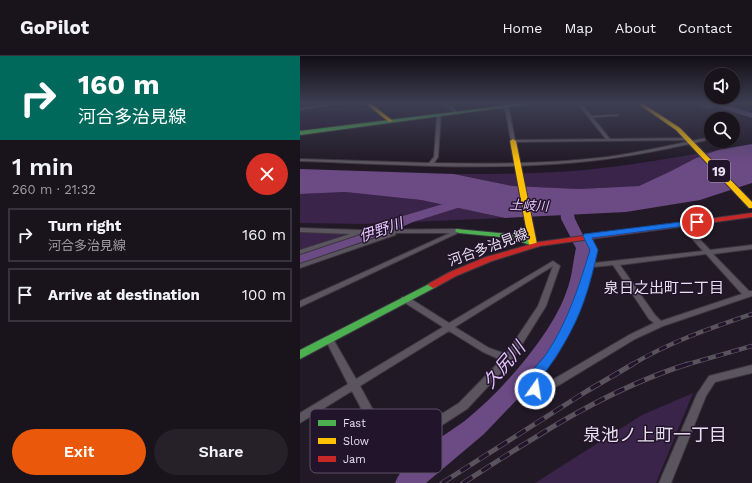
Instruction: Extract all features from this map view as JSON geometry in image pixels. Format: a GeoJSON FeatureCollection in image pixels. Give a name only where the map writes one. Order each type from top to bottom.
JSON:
{"type":"FeatureCollection","features":[{"type":"Feature","properties":{"kind":"main road"},"geometry":{"type":"LineString","coordinates":[[300,133],[376,123]]}},
{"type":"Feature","properties":{"kind":"main road","name":"19"},"geometry":{"type":"LineString","coordinates":[[669,123],[692,142],[752,206]]}},
{"type":"Feature","properties":{"kind":"main road"},"geometry":{"type":"LineString","coordinates":[[513,141],[534,244]]}},
{"type":"Feature","properties":{"kind":"main road","name":"河合多治見線"},"geometry":{"type":"LineString","coordinates":[[300,355],[405,299],[478,263],[534,244],[752,215]]}},
{"type":"Feature","properties":{"kind":"main road"},"geometry":{"type":"LineString","coordinates":[[459,231],[511,236],[534,244]]}},
{"type":"Feature","properties":{"kind":"street"},"geometry":{"type":"LineString","coordinates":[[430,164],[436,157],[438,123]]}},
{"type":"Feature","properties":{"kind":"street"},"geometry":{"type":"LineString","coordinates":[[509,123],[513,141],[608,139],[692,142]]}},
{"type":"Feature","properties":{"kind":"street"},"geometry":{"type":"LineString","coordinates":[[595,123],[608,139]]}},
{"type":"Feature","properties":{"kind":"street"},"geometry":{"type":"LineString","coordinates":[[300,160],[464,165],[555,163],[607,158],[662,149],[704,139]]}},
{"type":"Feature","properties":{"kind":"street"},"geometry":{"type":"LineString","coordinates":[[587,236],[594,250],[581,295],[571,320],[551,357],[532,380],[532,386],[535,389],[543,390],[632,337],[660,324],[749,294],[682,224]]}},
{"type":"Feature","properties":{"kind":"street"},"geometry":{"type":"LineString","coordinates":[[300,230],[360,232],[459,231]]}},
{"type":"Feature","properties":{"kind":"street"},"geometry":{"type":"LineString","coordinates":[[300,304],[459,231]]}},
{"type":"Feature","properties":{"kind":"street"},"geometry":{"type":"LineString","coordinates":[[300,252],[360,232]]}},
{"type":"Feature","properties":{"kind":"street"},"geometry":{"type":"LineString","coordinates":[[300,266],[399,232]]}},
{"type":"Feature","properties":{"kind":"street"},"geometry":{"type":"LineString","coordinates":[[589,265],[615,264],[752,247]]}},
{"type":"Feature","properties":{"kind":"street"},"geometry":{"type":"LineString","coordinates":[[314,409],[553,263],[558,266],[542,306],[508,358],[463,406],[442,419]]}},
{"type":"Feature","properties":{"kind":"street"},"geometry":{"type":"LineString","coordinates":[[615,264],[652,317],[660,324]]}},
{"type":"Feature","properties":{"kind":"street"},"geometry":{"type":"LineString","coordinates":[[405,299],[486,350],[508,358]]}},
{"type":"Feature","properties":{"kind":"street"},"geometry":{"type":"LineString","coordinates":[[329,339],[367,409]]}},
{"type":"Feature","properties":{"kind":"street"},"geometry":{"type":"LineString","coordinates":[[665,483],[702,394],[712,379],[752,368]]}},
{"type":"Feature","properties":{"kind":"street"},"geometry":{"type":"LineString","coordinates":[[300,418],[310,412]]}},
{"type":"Feature","properties":{"kind":"shaded area"},"geometry":{"type":"Polygon","coordinates":[[[300,123],[378,123],[378,123],[300,133],[300,123]]]}},
{"type":"Feature","properties":{"kind":"shaded area"},"geometry":{"type":"Polygon","coordinates":[[[718,150],[696,158],[639,186],[579,189],[513,186],[454,174],[536,173],[585,170],[718,150]]]}},
{"type":"Feature","properties":{"kind":"shaded area"},"geometry":{"type":"Polygon","coordinates":[[[345,192],[421,200],[505,218],[363,224],[300,223],[300,194],[345,192]]]}},
{"type":"Feature","properties":{"kind":"shaded area"},"geometry":{"type":"Polygon","coordinates":[[[300,232],[344,233],[341,236],[300,250],[300,232]]]}},
{"type":"Feature","properties":{"kind":"shaded area"},"geometry":{"type":"Polygon","coordinates":[[[693,393],[656,483],[535,483],[642,415],[693,393]]]}},
{"type":"Feature","properties":{"kind":"water","name":"土岐川"},"geometry":{"type":"Polygon","coordinates":[[[752,144],[752,183],[700,200],[626,212],[505,218],[421,200],[345,192],[300,194],[300,169],[454,174],[513,186],[579,189],[639,186],[696,158],[718,150],[740,148],[740,146],[752,144]]]}},
{"type":"Feature","properties":{"kind":"waterway","name":"伊野川"},"geometry":{"type":"LineString","coordinates":[[300,259],[388,228],[408,219],[463,202]]}},
{"type":"Feature","properties":{"kind":"waterway","name":"久尻川"},"geometry":{"type":"LineString","coordinates":[[566,206],[568,219],[576,235]]}},
{"type":"Feature","properties":{"kind":"waterway","name":"久尻川"},"geometry":{"type":"LineString","coordinates":[[442,452],[476,426],[521,381],[542,352],[564,317],[576,290],[583,248],[580,243]]}},
{"type":"Feature","properties":{"kind":"waterway","name":"久尻川"},"geometry":{"type":"LineString","coordinates":[[408,483],[417,473]]}},
{"type":"Feature","properties":{"kind":"railway"},"geometry":{"type":"LineString","coordinates":[[631,365],[676,342],[705,330],[752,314]]}},
{"type":"Feature","properties":{"kind":"railway"},"geometry":{"type":"LineString","coordinates":[[686,365],[752,346]]}},
{"type":"Feature","properties":{"kind":"railway"},"geometry":{"type":"LineString","coordinates":[[442,483],[587,391],[633,364]]}},
{"type":"Feature","properties":{"kind":"railway"},"geometry":{"type":"LineString","coordinates":[[463,483],[544,432],[599,401],[628,387],[686,365]]}},
{"type":"Feature","properties":{"kind":"traffic: fast"},"geometry":{"type":"LineString","coordinates":[[300,133],[379,123]]}},
{"type":"Feature","properties":{"kind":"traffic: fast"},"geometry":{"type":"LineString","coordinates":[[459,231],[511,236],[533,244]]}},
{"type":"Feature","properties":{"kind":"traffic: fast"},"geometry":{"type":"LineString","coordinates":[[300,355],[433,285]]}},
{"type":"Feature","properties":{"kind":"traffic: slow"},"geometry":{"type":"LineString","coordinates":[[669,123],[678,129],[752,206]]}},
{"type":"Feature","properties":{"kind":"traffic: slow"},"geometry":{"type":"LineString","coordinates":[[513,141],[533,244]]}},
{"type":"Feature","properties":{"kind":"traffic: jam"},"geometry":{"type":"LineString","coordinates":[[433,285],[453,274],[489,259],[539,244],[752,215]]}},
{"type":"Feature","properties":{"kind":"district","name":"泉日之出町二丁目"},"geometry":{"type":"Point","coordinates":[664,288]}},
{"type":"Feature","properties":{"kind":"district","name":"泉池ノ上町一丁目"},"geometry":{"type":"Point","coordinates":[655,435]}},
{"type":"Feature","properties":{"kind":"route"},"geometry":{"type":"LineString","coordinates":[[535,389],[532,386],[532,380],[551,357],[579,302],[594,250],[587,236],[697,222]]}}]}
